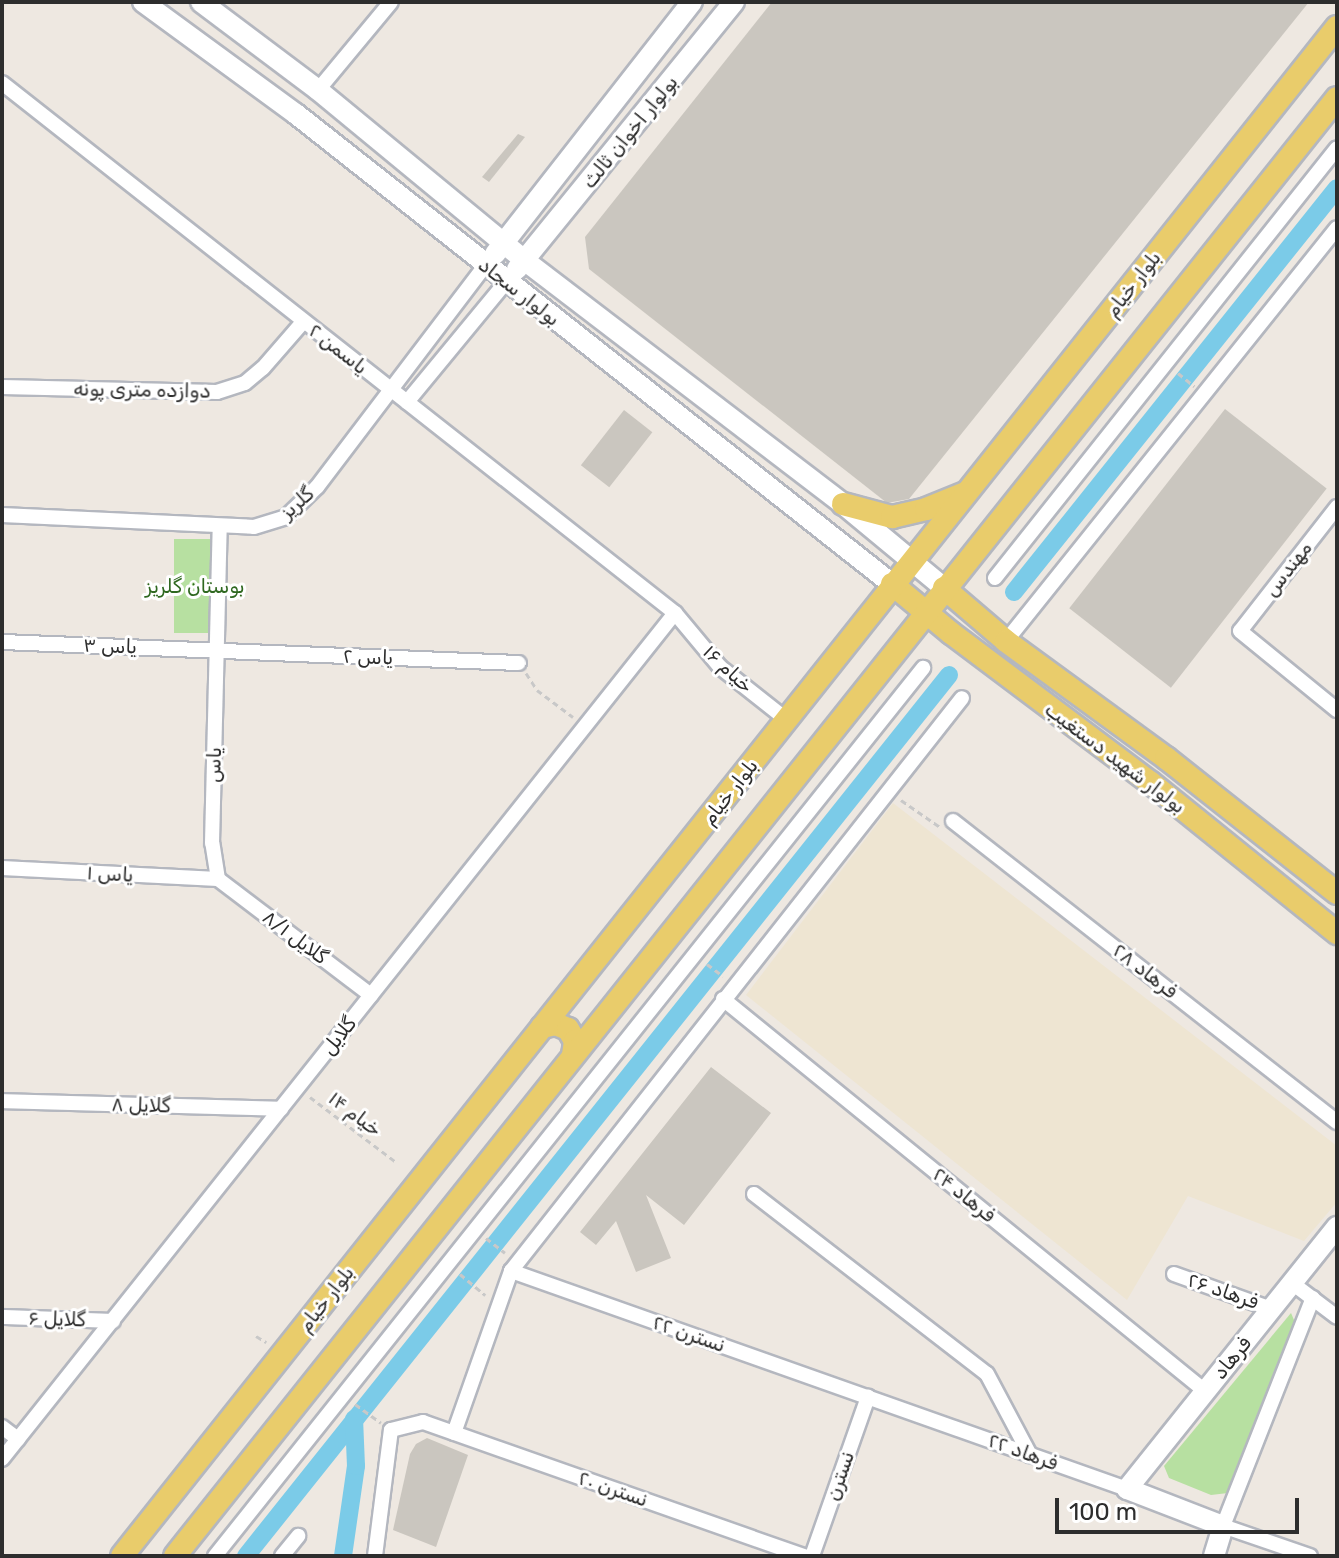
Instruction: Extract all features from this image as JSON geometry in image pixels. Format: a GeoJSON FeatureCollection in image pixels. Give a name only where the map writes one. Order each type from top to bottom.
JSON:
{"type":"FeatureCollection","features":[{"type":"Feature","properties":{"kind":"main road","name":"بولوار سجاد"},"geometry":{"type":"LineString","coordinates":[[143,2],[296,114],[484,267],[892,584]]}},
{"type":"Feature","properties":{"kind":"main road","name":"بولوار سجاد"},"geometry":{"type":"LineString","coordinates":[[201,2],[318,90],[524,260],[843,504],[944,588]]}},
{"type":"Feature","properties":{"kind":"main road"},"geometry":{"type":"LineString","coordinates":[[484,267],[692,2]]}},
{"type":"Feature","properties":{"kind":"main road","name":"بولوار اخوان ثالث"},"geometry":{"type":"LineString","coordinates":[[506,282],[734,2]]}},
{"type":"Feature","properties":{"kind":"main road","name":"بلوار خیام"},"geometry":{"type":"LineString","coordinates":[[122,1556],[787,720],[910,560],[1337,27]]}},
{"type":"Feature","properties":{"kind":"main road","name":"بلوار خیام"},"geometry":{"type":"LineString","coordinates":[[175,1556],[1337,98]]}},
{"type":"Feature","properties":{"kind":"main road"},"geometry":{"type":"LineString","coordinates":[[843,504],[892,517],[926,509],[966,493]]}},
{"type":"Feature","properties":{"kind":"main road","name":"بولوار شهید دستغیب"},"geometry":{"type":"LineString","coordinates":[[892,584],[1151,783],[1337,933]]}},
{"type":"Feature","properties":{"kind":"main road","name":"بولوار شهید دستغیب"},"geometry":{"type":"LineString","coordinates":[[944,588],[1006,641],[1166,758],[1337,893]]}},
{"type":"Feature","properties":{"kind":"main road"},"geometry":{"type":"LineString","coordinates":[[542,1027],[556,1024],[568,1029],[575,1041],[573,1055]]}},
{"type":"Feature","properties":{"kind":"main road","name":"فرهاد"},"geometry":{"type":"LineString","coordinates":[[1127,1489],[1337,1227]]}},
{"type":"Feature","properties":{"kind":"main road","name":"فرهاد ۲۲"},"geometry":{"type":"LineString","coordinates":[[1127,1489],[1223,1526]]}},
{"type":"Feature","properties":{"kind":"main road"},"geometry":{"type":"LineString","coordinates":[[1214,1556],[1223,1526]]}},
{"type":"Feature","properties":{"kind":"street"},"geometry":{"type":"LineString","coordinates":[[318,90],[391,2]]}},
{"type":"Feature","properties":{"kind":"street","name":"یاسمن ۲"},"geometry":{"type":"LineString","coordinates":[[2,83],[675,613]]}},
{"type":"Feature","properties":{"kind":"street"},"geometry":{"type":"LineString","coordinates":[[995,578],[1337,148]]}},
{"type":"Feature","properties":{"kind":"street"},"geometry":{"type":"LineString","coordinates":[[1006,641],[1337,228]]}},
{"type":"Feature","properties":{"kind":"street","name":"گلریز"},"geometry":{"type":"LineString","coordinates":[[2,515],[254,527],[286,517],[317,487],[389,388],[484,267]]}},
{"type":"Feature","properties":{"kind":"street"},"geometry":{"type":"LineString","coordinates":[[407,402],[506,282]]}},
{"type":"Feature","properties":{"kind":"street","name":"دوازده متری پونه"},"geometry":{"type":"LineString","coordinates":[[2,387],[217,392],[245,383],[263,368],[303,322]]}},
{"type":"Feature","properties":{"kind":"street","name":"مهندس"},"geometry":{"type":"LineString","coordinates":[[1337,507],[1240,631],[1337,710]]}},
{"type":"Feature","properties":{"kind":"street","name":"یاس"},"geometry":{"type":"LineString","coordinates":[[218,879],[212,843],[220,526]]}},
{"type":"Feature","properties":{"kind":"street","name":"خیام ۱۶"},"geometry":{"type":"LineString","coordinates":[[675,613],[720,667],[787,720]]}},
{"type":"Feature","properties":{"kind":"street","name":"گلایل"},"geometry":{"type":"LineString","coordinates":[[2,1459],[675,613]]}},
{"type":"Feature","properties":{"kind":"street","name":"یاس ۳"},"geometry":{"type":"LineString","coordinates":[[2,642],[217,651]]}},
{"type":"Feature","properties":{"kind":"street","name":"یاس ۲"},"geometry":{"type":"LineString","coordinates":[[217,651],[519,663]]}},
{"type":"Feature","properties":{"kind":"street"},"geometry":{"type":"LineString","coordinates":[[215,1556],[923,668]]}},
{"type":"Feature","properties":{"kind":"street"},"geometry":{"type":"LineString","coordinates":[[454,1433],[514,1267],[962,698]]}},
{"type":"Feature","properties":{"kind":"street","name":"فرهاد ۲۸"},"geometry":{"type":"LineString","coordinates":[[953,821],[1337,1122]]}},
{"type":"Feature","properties":{"kind":"street","name":"یاس ۱"},"geometry":{"type":"LineString","coordinates":[[2,868],[218,879]]}},
{"type":"Feature","properties":{"kind":"street","name":"گلایل ۸/۱"},"geometry":{"type":"LineString","coordinates":[[218,879],[371,995]]}},
{"type":"Feature","properties":{"kind":"street","name":"فرهاد ۲۴"},"geometry":{"type":"LineString","coordinates":[[723,999],[1205,1391]]}},
{"type":"Feature","properties":{"kind":"street","name":"گلایل ۸"},"geometry":{"type":"LineString","coordinates":[[2,1101],[281,1109]]}},
{"type":"Feature","properties":{"kind":"street"},"geometry":{"type":"LineString","coordinates":[[754,1194],[987,1374],[1030,1455]]}},
{"type":"Feature","properties":{"kind":"street","name":"نسترن ۲۲"},"geometry":{"type":"LineString","coordinates":[[514,1267],[868,1397]]}},
{"type":"Feature","properties":{"kind":"street","name":"فرهاد ۲۶"},"geometry":{"type":"LineString","coordinates":[[1174,1274],[1271,1309]]}},
{"type":"Feature","properties":{"kind":"street"},"geometry":{"type":"LineString","coordinates":[[1292,1283],[1337,1317]]}},
{"type":"Feature","properties":{"kind":"street"},"geometry":{"type":"LineString","coordinates":[[1310,1556],[1223,1526],[1313,1298]]}},
{"type":"Feature","properties":{"kind":"street","name":"گلایل ۶"},"geometry":{"type":"LineString","coordinates":[[2,1317],[113,1321]]}},
{"type":"Feature","properties":{"kind":"street","name":"فرهاد ۲۲"},"geometry":{"type":"LineString","coordinates":[[868,1397],[1127,1489]]}},
{"type":"Feature","properties":{"kind":"street","name":"نسترن"},"geometry":{"type":"LineString","coordinates":[[812,1556],[868,1397]]}},
{"type":"Feature","properties":{"kind":"street","name":"نسترن ۲۰"},"geometry":{"type":"LineString","coordinates":[[391,1430],[423,1422],[804,1556]]}},
{"type":"Feature","properties":{"kind":"street"},"geometry":{"type":"LineString","coordinates":[[2,1427],[18,1439]]}},
{"type":"Feature","properties":{"kind":"street"},"geometry":{"type":"LineString","coordinates":[[375,1556],[391,1430]]}},
{"type":"Feature","properties":{"kind":"street"},"geometry":{"type":"LineString","coordinates":[[282,1556],[298,1536]]}},
{"type":"Feature","properties":{"kind":"path"},"geometry":{"type":"LineString","coordinates":[[1166,363],[1204,394]]}},
{"type":"Feature","properties":{"kind":"path"},"geometry":{"type":"LineString","coordinates":[[519,663],[537,690],[585,727]]}},
{"type":"Feature","properties":{"kind":"path"},"geometry":{"type":"LineString","coordinates":[[888,791],[939,828],[953,821]]}},
{"type":"Feature","properties":{"kind":"path"},"geometry":{"type":"LineString","coordinates":[[695,954],[734,985]]}},
{"type":"Feature","properties":{"kind":"path","name":"خیام ۱۴"},"geometry":{"type":"LineString","coordinates":[[298,1088],[396,1162]]}},
{"type":"Feature","properties":{"kind":"path"},"geometry":{"type":"LineString","coordinates":[[476,1230],[514,1267]]}},
{"type":"Feature","properties":{"kind":"path"},"geometry":{"type":"LineString","coordinates":[[448,1264],[498,1305]]}},
{"type":"Feature","properties":{"kind":"path"},"geometry":{"type":"LineString","coordinates":[[347,1398],[391,1430]]}},
{"type":"Feature","properties":{"kind":"shaded area"},"geometry":{"type":"Polygon","coordinates":[[[893,803],[1337,1146],[1337,1202],[1304,1241],[1188,1196],[1127,1300],[746,995],[893,803]]]}},
{"type":"Feature","properties":{"kind":"green space","name":"بوستان گلریز"},"geometry":{"type":"Polygon","coordinates":[[[174,539],[219,539],[219,633],[174,633],[174,539]]]}},
{"type":"Feature","properties":{"kind":"green space"},"geometry":{"type":"Polygon","coordinates":[[[1291,1313],[1297,1327],[1228,1493],[1211,1495],[1169,1478],[1164,1466],[1291,1313]]]}},
{"type":"Feature","properties":{"kind":"building"},"geometry":{"type":"Polygon","coordinates":[[[772,2],[1309,2],[909,499],[887,503],[589,269],[585,237],[772,2]]]}},
{"type":"Feature","properties":{"kind":"building"},"geometry":{"type":"Polygon","coordinates":[[[518,134],[525,137],[489,182],[482,177],[518,134]]]}},
{"type":"Feature","properties":{"kind":"building"},"geometry":{"type":"Polygon","coordinates":[[[1225,409],[1327,488],[1171,688],[1069,608],[1225,409]]]}},
{"type":"Feature","properties":{"kind":"building"},"geometry":{"type":"Polygon","coordinates":[[[624,410],[652,432],[609,487],[581,465],[624,410]]]}},
{"type":"Feature","properties":{"kind":"building"},"geometry":{"type":"Polygon","coordinates":[[[711,1067],[771,1113],[684,1225],[646,1195],[671,1258],[636,1272],[616,1221],[596,1245],[580,1232],[711,1067]]]}},
{"type":"Feature","properties":{"kind":"building"},"geometry":{"type":"Polygon","coordinates":[[[427,1438],[468,1455],[436,1547],[393,1530],[410,1454],[416,1444],[427,1438]]]}},
{"type":"Feature","properties":{"kind":"waterway"},"geometry":{"type":"LineString","coordinates":[[1014,592],[1337,188]]}},
{"type":"Feature","properties":{"kind":"waterway"},"geometry":{"type":"LineString","coordinates":[[246,1556],[949,675]]}},
{"type":"Feature","properties":{"kind":"waterway"},"geometry":{"type":"LineString","coordinates":[[343,1556],[356,1466],[354,1419]]}}]}
